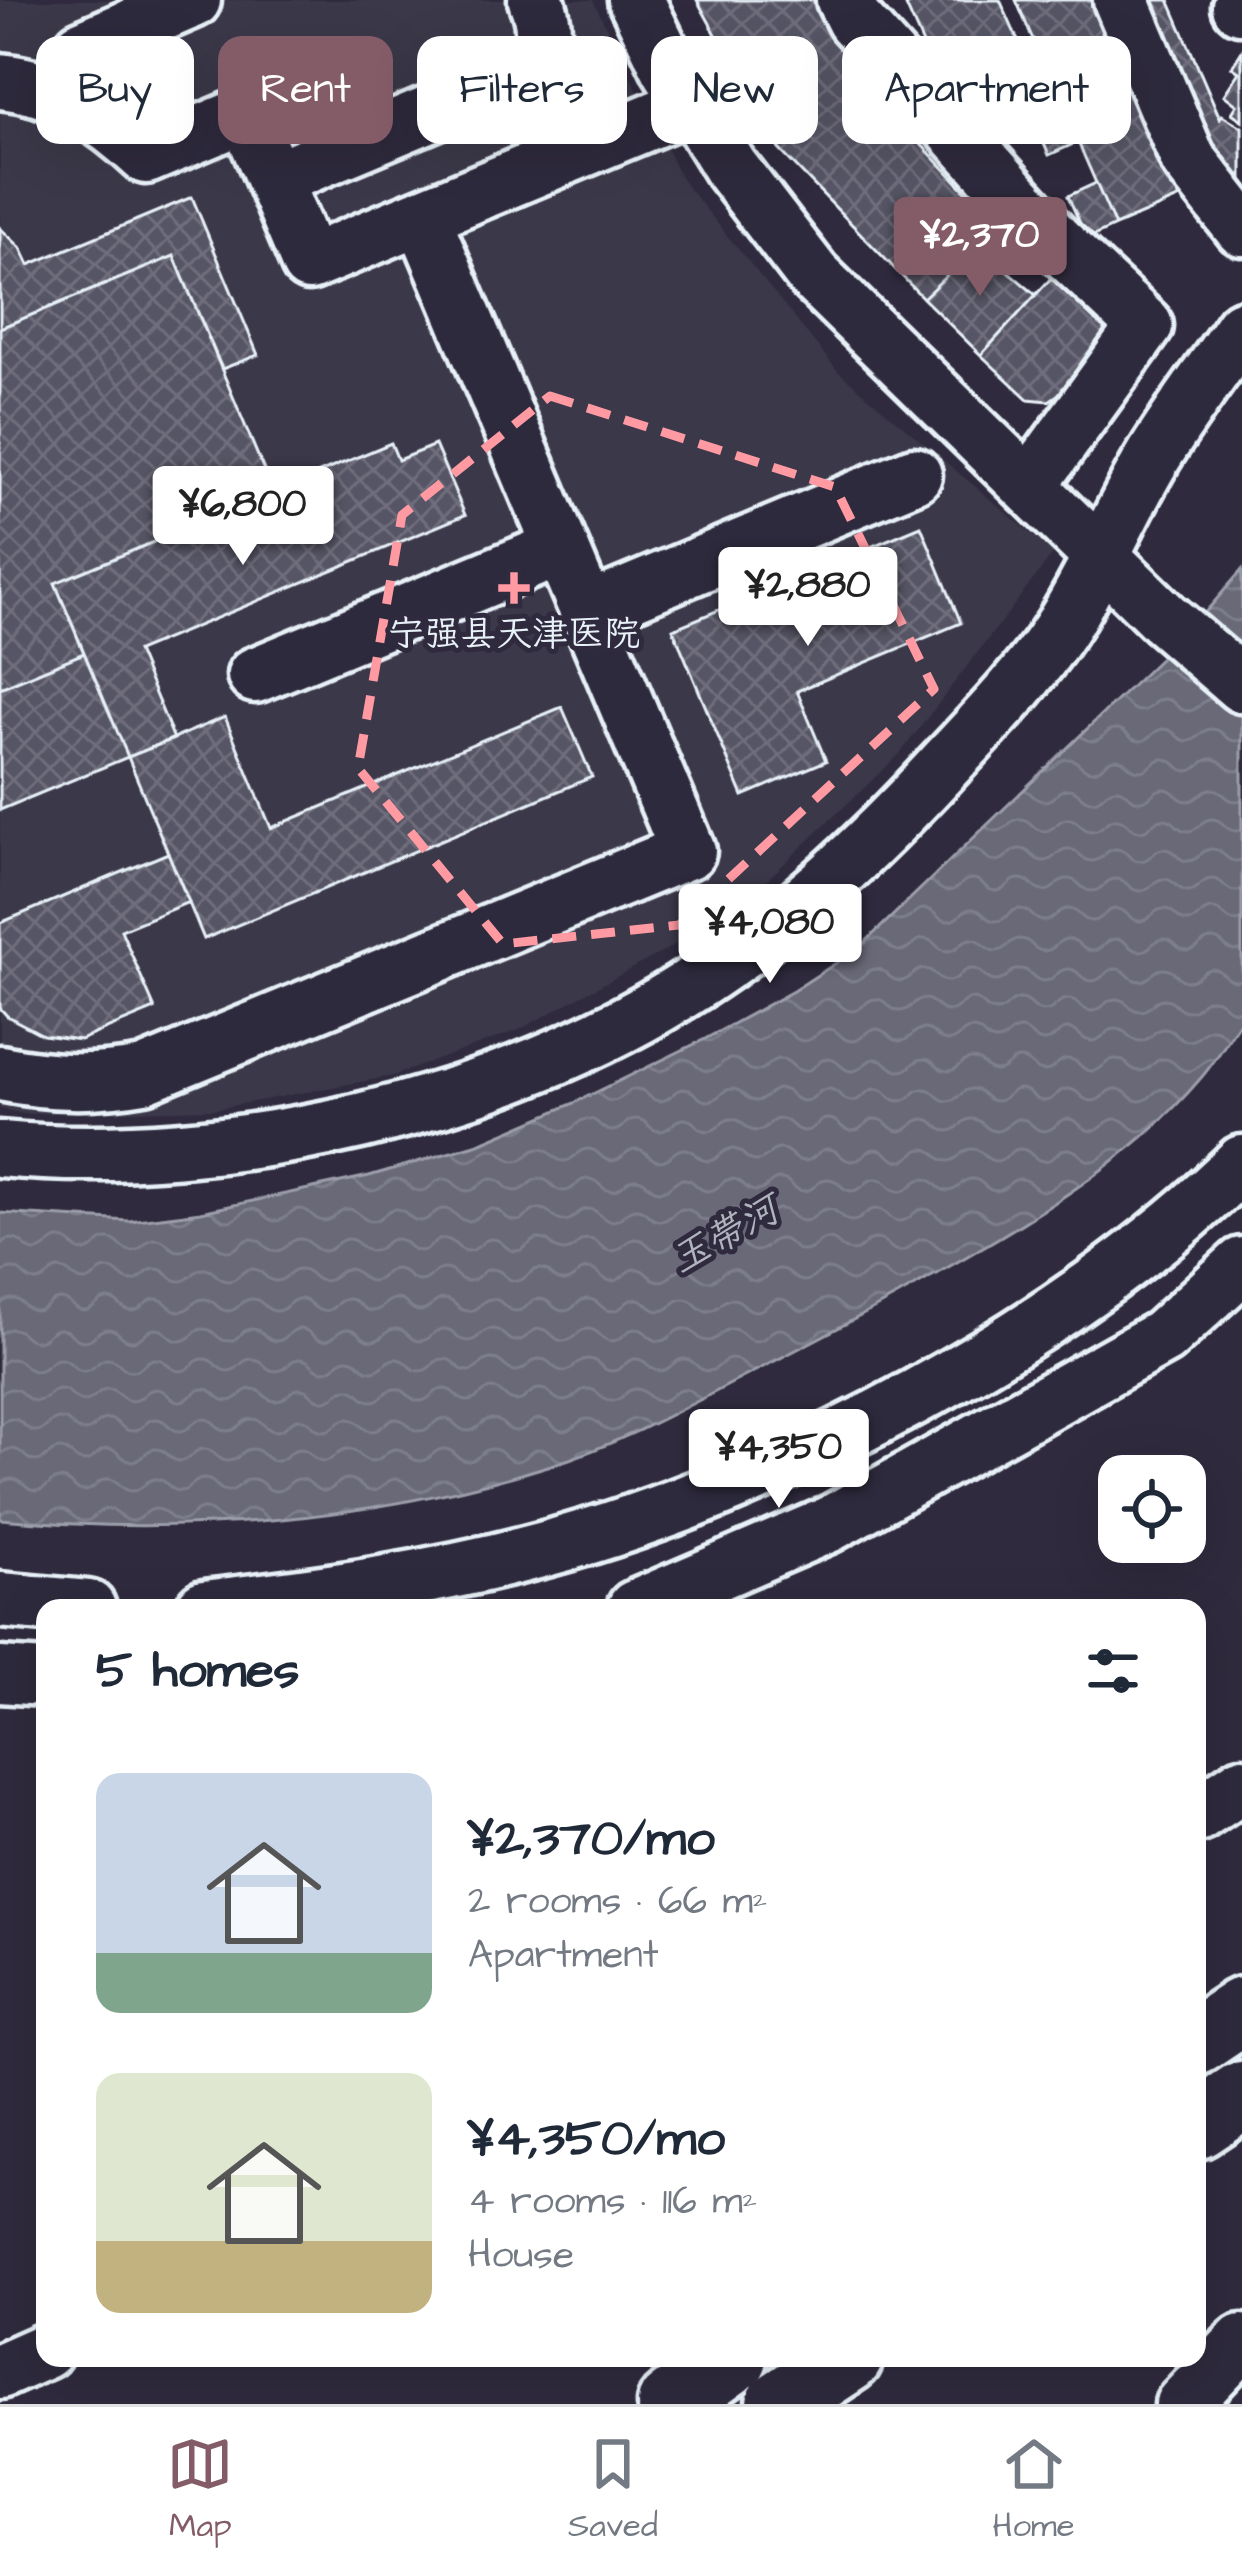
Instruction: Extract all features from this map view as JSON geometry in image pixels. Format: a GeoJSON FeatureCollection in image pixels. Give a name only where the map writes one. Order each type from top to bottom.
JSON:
{"type":"FeatureCollection","features":[{"type":"Feature","properties":{"kind":"highway"},"geometry":{"type":"LineString","coordinates":[[1206,2035],[1242,2011]]}},
{"type":"Feature","properties":{"kind":"highway"},"geometry":{"type":"LineString","coordinates":[[1206,2120],[1242,2096]]}},
{"type":"Feature","properties":{"kind":"highway"},"geometry":{"type":"LineString","coordinates":[[671,2404],[722,2367]]}},
{"type":"Feature","properties":{"kind":"highway"},"geometry":{"type":"LineString","coordinates":[[780,2404],[835,2367]]}},
{"type":"Feature","properties":{"kind":"street"},"geometry":{"type":"LineString","coordinates":[[26,86],[82,48],[194,0]]}},
{"type":"Feature","properties":{"kind":"street"},"geometry":{"type":"LineString","coordinates":[[274,179],[523,74],[541,51],[546,25],[536,0]]}},
{"type":"Feature","properties":{"kind":"street"},"geometry":{"type":"LineString","coordinates":[[636,0],[655,36]]}},
{"type":"Feature","properties":{"kind":"street"},"geometry":{"type":"LineString","coordinates":[[844,0],[854,20],[1055,241],[1145,326],[1030,486]]}},
{"type":"Feature","properties":{"kind":"street"},"geometry":{"type":"LineString","coordinates":[[1121,0],[1188,158],[1242,227]]}},
{"type":"Feature","properties":{"kind":"street"},"geometry":{"type":"LineString","coordinates":[[26,86],[86,108],[146,156],[246,114],[309,262],[651,121]]}},
{"type":"Feature","properties":{"kind":"street"},"geometry":{"type":"LineString","coordinates":[[716,144],[814,275],[1100,555],[1242,685]]}},
{"type":"Feature","properties":{"kind":"street"},"geometry":{"type":"LineString","coordinates":[[0,1073],[52,1083],[97,1083],[144,1075],[688,851],[422,216]]}},
{"type":"Feature","properties":{"kind":"street"},"geometry":{"type":"LineString","coordinates":[[0,1149],[186,1150],[323,1128],[472,1087],[638,1018],[760,938],[907,806],[1031,667],[1059,631],[1155,454],[1242,328]]}},
{"type":"Feature","properties":{"kind":"street"},"geometry":{"type":"LineString","coordinates":[[588,610],[914,475]]}},
{"type":"Feature","properties":{"kind":"street"},"geometry":{"type":"LineString","coordinates":[[255,675],[561,548]]}},
{"type":"Feature","properties":{"kind":"street"},"geometry":{"type":"LineString","coordinates":[[282,1599],[437,1575],[565,1543],[712,1492],[924,1390],[1021,1334],[1148,1246],[1242,1163]]}},
{"type":"Feature","properties":{"kind":"street"},"geometry":{"type":"LineString","coordinates":[[656,1599],[828,1525],[1163,1337],[1242,1265]]}},
{"type":"Feature","properties":{"kind":"street"},"geometry":{"type":"LineString","coordinates":[[0,1600],[36,1603]]}},
{"type":"Feature","properties":{"kind":"street"},"geometry":{"type":"LineString","coordinates":[[0,1675],[36,1677]]}},
{"type":"Feature","properties":{"kind":"street"},"geometry":{"type":"LineString","coordinates":[[1206,1809],[1242,1785]]}},
{"type":"Feature","properties":{"kind":"street"},"geometry":{"type":"LineString","coordinates":[[1183,2404],[1242,2342]]}},
{"type":"Feature","properties":{"kind":"street"},"geometry":{"type":"LineString","coordinates":[[0,2371],[36,2355]]}},
{"type":"Feature","properties":{"kind":"highlighted area"},"geometry":{"type":"Polygon","coordinates":[[[550,396],[835,487],[934,689],[679,925],[503,944],[358,768],[402,515],[550,396]]]}},
{"type":"Feature","properties":{"kind":"shaded area","name":"宁强县天津医院"},"geometry":{"type":"Polygon","coordinates":[[[0,0],[593,0],[611,36],[417,36],[417,144],[627,144],[627,69],[651,117],[651,144],[664,144],[682,180],[838,371],[1054,553],[899,755],[730,915],[519,1030],[393,1076],[216,1109],[24,1114],[0,1109],[0,0]]]}},
{"type":"Feature","properties":{"kind":"water","name":"玉带河"},"geometry":{"type":"Polygon","coordinates":[[[1242,570],[1242,1019],[1206,1072],[1170,1111],[1103,1169],[991,1242],[849,1322],[645,1428],[548,1466],[414,1500],[277,1520],[138,1526],[0,1519],[0,1213],[129,1221],[201,1212],[369,1176],[479,1144],[705,1039],[859,948],[1189,631],[1242,570]]]}},
{"type":"Feature","properties":{"kind":"building"},"geometry":{"type":"Polygon","coordinates":[[[697,0],[822,0],[843,36],[842,144],[921,144],[999,226],[923,298],[776,144],[818,144],[818,36],[717,36],[697,0]]]}},
{"type":"Feature","properties":{"kind":"building"},"geometry":{"type":"Polygon","coordinates":[[[919,0],[1000,0],[1016,36],[919,36],[906,6],[919,0]]]}},
{"type":"Feature","properties":{"kind":"building"},"geometry":{"type":"Polygon","coordinates":[[[1016,0],[1106,0],[1122,36],[1031,36],[1016,0]]]}},
{"type":"Feature","properties":{"kind":"building"},"geometry":{"type":"Polygon","coordinates":[[[1134,0],[1169,0],[1220,118],[1242,127],[1242,177],[1199,151],[1134,0]]]}},
{"type":"Feature","properties":{"kind":"building"},"geometry":{"type":"Polygon","coordinates":[[[1242,51],[1242,120],[1232,113],[1237,105],[1224,95],[1239,72],[1232,67],[1242,51]]]}},
{"type":"Feature","properties":{"kind":"building"},"geometry":{"type":"Polygon","coordinates":[[[1131,58],[1190,194],[1115,226],[1079,144],[1131,144],[1131,58]]]}},
{"type":"Feature","properties":{"kind":"building"},"geometry":{"type":"Polygon","coordinates":[[[1044,144],[1074,144],[1049,155],[1044,144]]]}},
{"type":"Feature","properties":{"kind":"building"},"geometry":{"type":"Polygon","coordinates":[[[1096,183],[1115,226],[1087,239],[1068,196],[1096,183]]]}},
{"type":"Feature","properties":{"kind":"building"},"geometry":{"type":"Polygon","coordinates":[[[192,197],[258,355],[222,369],[174,256],[0,328],[0,228],[21,248],[29,265],[192,197]]]}},
{"type":"Feature","properties":{"kind":"building"},"geometry":{"type":"Polygon","coordinates":[[[978,246],[1036,295],[981,355],[923,298],[978,246]]]}},
{"type":"Feature","properties":{"kind":"building"},"geometry":{"type":"Polygon","coordinates":[[[174,256],[273,492],[55,583],[84,653],[0,688],[0,328],[174,256]]]}},
{"type":"Feature","properties":{"kind":"building"},"geometry":{"type":"Polygon","coordinates":[[[1053,276],[1116,335],[1066,389],[1049,401],[1028,399],[981,355],[1053,276]]]}},
{"type":"Feature","properties":{"kind":"building"},"geometry":{"type":"Polygon","coordinates":[[[391,443],[398,460],[435,445],[465,515],[137,651],[174,739],[128,757],[55,583],[391,443]]]}},
{"type":"Feature","properties":{"kind":"building"},"geometry":{"type":"Polygon","coordinates":[[[921,526],[961,623],[797,691],[826,761],[743,796],[673,629],[921,526]]]}},
{"type":"Feature","properties":{"kind":"building"},"geometry":{"type":"Polygon","coordinates":[[[84,653],[128,757],[0,810],[0,688],[84,653]]]}},
{"type":"Feature","properties":{"kind":"building"},"geometry":{"type":"Polygon","coordinates":[[[562,707],[592,777],[204,939],[128,757],[225,717],[271,828],[562,707]]]}},
{"type":"Feature","properties":{"kind":"building"},"geometry":{"type":"Polygon","coordinates":[[[168,853],[189,902],[121,930],[155,1009],[80,1040],[43,1035],[7,1016],[0,1008],[0,923],[168,853]]]}},
{"type":"Feature","properties":{"kind":"place","name":"宁强县天津医院"},"geometry":{"type":"Point","coordinates":[514,588]}}]}
